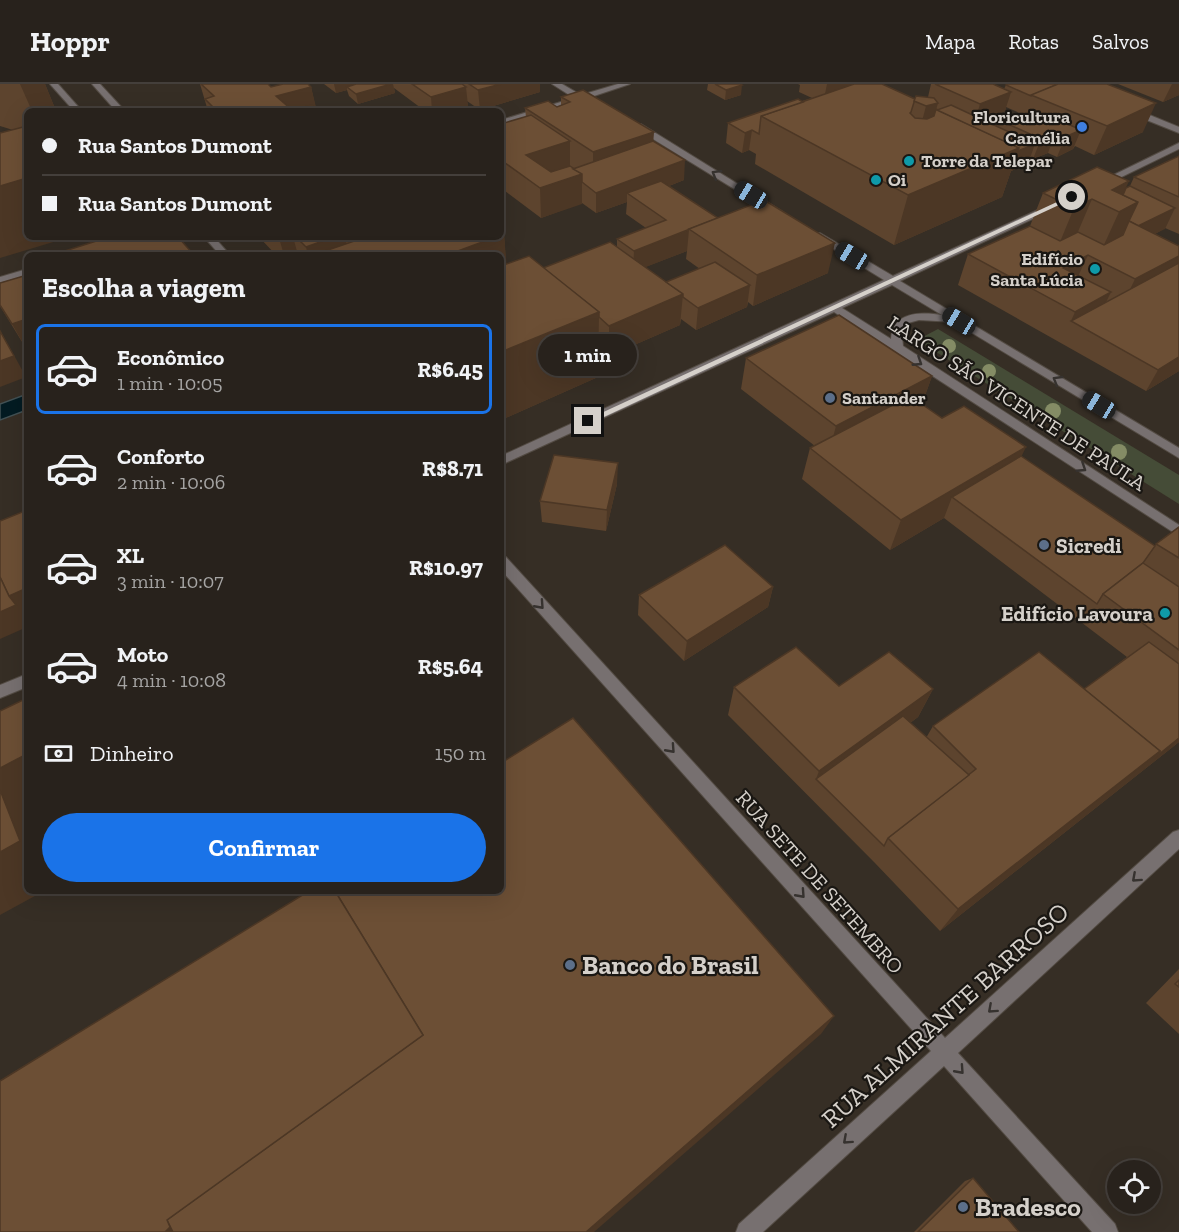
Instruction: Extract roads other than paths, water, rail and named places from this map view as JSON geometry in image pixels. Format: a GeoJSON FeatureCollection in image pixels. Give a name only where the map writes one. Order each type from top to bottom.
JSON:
{"type":"FeatureCollection","features":[{"type":"Feature","properties":{"kind":"street"},"geometry":{"type":"LineString","coordinates":[[54,84],[75,108]]}},
{"type":"Feature","properties":{"kind":"street"},"geometry":{"type":"LineString","coordinates":[[96,84],[118,108]]}},
{"type":"Feature","properties":{"kind":"street"},"geometry":{"type":"LineString","coordinates":[[556,84],[580,99]]}},
{"type":"Feature","properties":{"kind":"street"},"geometry":{"type":"LineString","coordinates":[[588,84],[601,98]]}},
{"type":"Feature","properties":{"kind":"street"},"geometry":{"type":"LineString","coordinates":[[504,122],[580,99],[601,98],[626,84]]}},
{"type":"Feature","properties":{"kind":"street"},"geometry":{"type":"LineString","coordinates":[[1128,109],[1179,130]]}},
{"type":"Feature","properties":{"kind":"street"},"geometry":{"type":"LineString","coordinates":[[630,121],[791,219]]}},
{"type":"Feature","properties":{"kind":"street"},"geometry":{"type":"LineString","coordinates":[[1093,187],[1179,147]]}},
{"type":"Feature","properties":{"kind":"street"},"geometry":{"type":"LineString","coordinates":[[504,460],[1061,202]]}},
{"type":"Feature","properties":{"kind":"street","name":"LARGO SÃO VICENTE DE PAULA"},"geometry":{"type":"LineString","coordinates":[[811,232],[1179,454]]}},
{"type":"Feature","properties":{"kind":"street"},"geometry":{"type":"LineString","coordinates":[[212,240],[222,252]]}},
{"type":"Feature","properties":{"kind":"street"},"geometry":{"type":"LineString","coordinates":[[0,280],[24,273]]}},
{"type":"Feature","properties":{"kind":"street","name":"LARGO SÃO VICENTE DE PAULA"},"geometry":{"type":"LineString","coordinates":[[834,308],[1179,531]]}},
{"type":"Feature","properties":{"kind":"street"},"geometry":{"type":"LineString","coordinates":[[897,348],[895,334],[897,327],[906,320],[926,317],[959,321]]}},
{"type":"Feature","properties":{"kind":"street","name":"RUA SETE DE SETEMBRO"},"geometry":{"type":"LineString","coordinates":[[504,564],[1107,1232]]}},
{"type":"Feature","properties":{"kind":"street"},"geometry":{"type":"LineString","coordinates":[[0,692],[24,681]]}},
{"type":"Feature","properties":{"kind":"street","name":"RUA ALMIRANTE BARROSO"},"geometry":{"type":"LineString","coordinates":[[747,1232],[1179,838]]}},
{"type":"Feature","properties":{"kind":"water"},"geometry":{"type":"Polygon","coordinates":[[[24,395],[24,411],[0,420],[0,404],[24,395]]]}},
{"type":"Feature","properties":{"kind":"place","name":"Floricultura Camélia"},"geometry":{"type":"Point","coordinates":[1082,127]}},
{"type":"Feature","properties":{"kind":"place","name":"Torre da Telepar"},"geometry":{"type":"Point","coordinates":[909,161]}},
{"type":"Feature","properties":{"kind":"place","name":"Oi"},"geometry":{"type":"Point","coordinates":[876,180]}},
{"type":"Feature","properties":{"kind":"place","name":"Edifício Santa Lúcia"},"geometry":{"type":"Point","coordinates":[1095,269]}},
{"type":"Feature","properties":{"kind":"place","name":"Santander"},"geometry":{"type":"Point","coordinates":[830,398]}},
{"type":"Feature","properties":{"kind":"place","name":"Sicredi"},"geometry":{"type":"Point","coordinates":[1044,545]}},
{"type":"Feature","properties":{"kind":"place","name":"Edifício Lavoura"},"geometry":{"type":"Point","coordinates":[1165,613]}},
{"type":"Feature","properties":{"kind":"place","name":"Banco do Brasil"},"geometry":{"type":"Point","coordinates":[570,965]}},
{"type":"Feature","properties":{"kind":"place","name":"Bradesco"},"geometry":{"type":"Point","coordinates":[963,1207]}}]}
